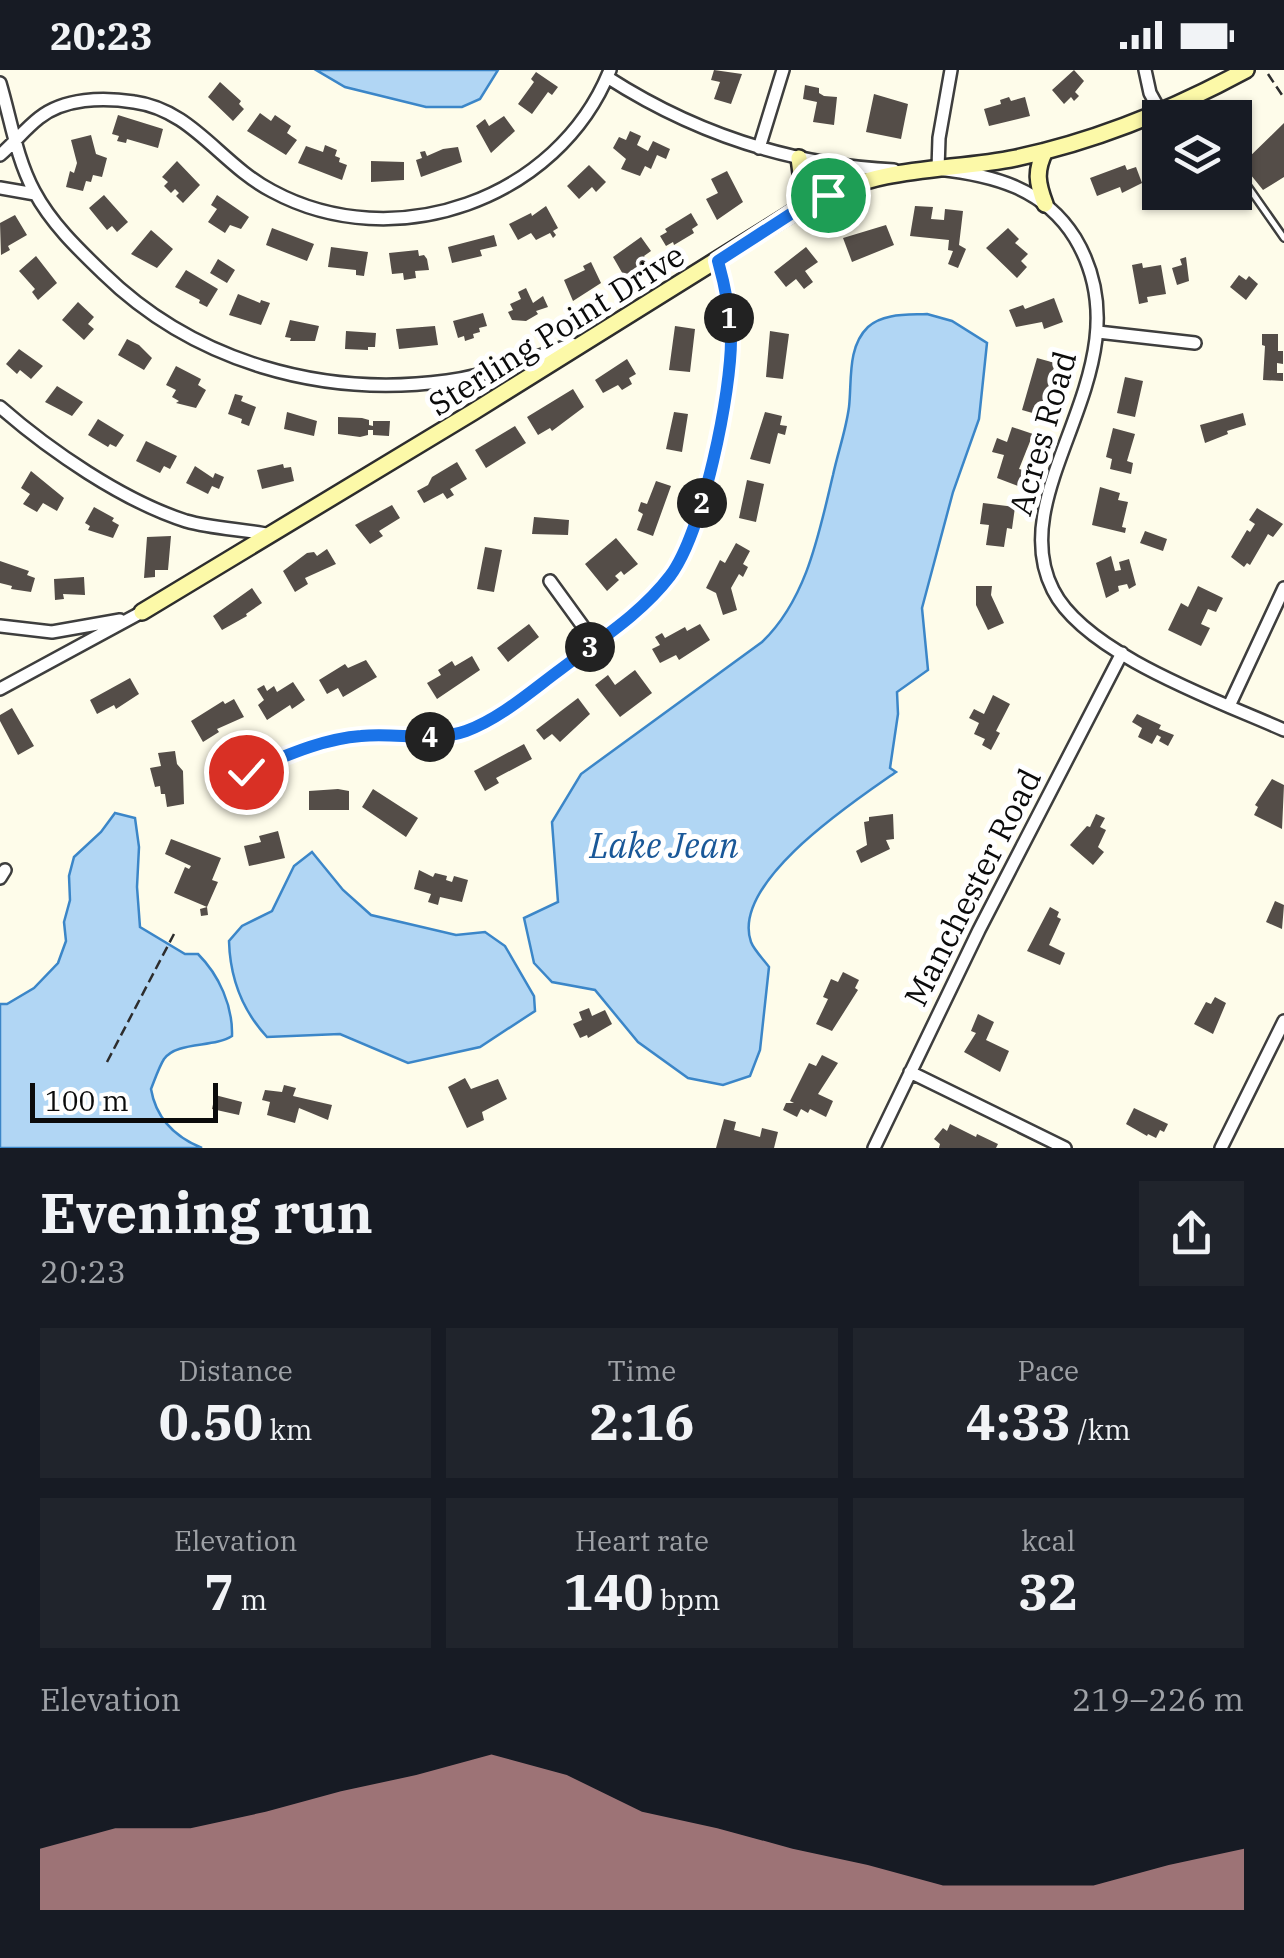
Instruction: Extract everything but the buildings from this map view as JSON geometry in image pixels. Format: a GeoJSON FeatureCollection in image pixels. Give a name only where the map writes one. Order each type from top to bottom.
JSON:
{"type":"FeatureCollection","features":[{"type":"Feature","properties":{"kind":"street"},"geometry":{"type":"LineString","coordinates":[[759,148],[783,70]]}},
{"type":"Feature","properties":{"kind":"street"},"geometry":{"type":"LineString","coordinates":[[938,169],[939,138],[951,70]]}},
{"type":"Feature","properties":{"kind":"street"},"geometry":{"type":"LineString","coordinates":[[1146,70],[1154,100]]}},
{"type":"Feature","properties":{"kind":"street","name":"Sterling Point Drive"},"geometry":{"type":"LineString","coordinates":[[1184,100],[1246,70]]}},
{"type":"Feature","properties":{"kind":"street"},"geometry":{"type":"LineString","coordinates":[[0,155],[39,118],[68,104],[136,102],[176,114],[234,168],[266,189],[302,205],[357,218],[421,216],[490,196],[537,167],[586,115],[609,73],[692,124],[759,148],[865,168],[915,171]]}},
{"type":"Feature","properties":{"kind":"street"},"geometry":{"type":"LineString","coordinates":[[1,90],[14,143],[36,194],[72,242],[144,309],[206,347],[304,378],[378,385],[452,380],[553,352],[602,333]]}},
{"type":"Feature","properties":{"kind":"street","name":"Sterling Point Drive"},"geometry":{"type":"LineString","coordinates":[[0,626],[42,632],[78,630],[142,612],[800,208],[856,184],[1045,151],[1142,118]]}},
{"type":"Feature","properties":{"kind":"street"},"geometry":{"type":"LineString","coordinates":[[1044,204],[1037,183],[1038,165],[1045,151]]}},
{"type":"Feature","properties":{"kind":"street"},"geometry":{"type":"LineString","coordinates":[[800,158],[800,208]]}},
{"type":"Feature","properties":{"kind":"street","name":"Acres Road"},"geometry":{"type":"LineString","coordinates":[[938,169],[997,178],[1044,204],[1066,226],[1085,256],[1095,288],[1098,332],[1086,385],[1044,518],[1042,558],[1046,576],[1063,607],[1091,635],[1122,653],[1284,730]]}},
{"type":"Feature","properties":{"kind":"street"},"geometry":{"type":"LineString","coordinates":[[0,188],[36,194]]}},
{"type":"Feature","properties":{"kind":"street"},"geometry":{"type":"LineString","coordinates":[[246,772],[333,740],[386,734],[451,736],[470,730],[518,700],[658,592],[695,530],[730,364],[728,309],[718,261]]}},
{"type":"Feature","properties":{"kind":"street"},"geometry":{"type":"LineString","coordinates":[[1098,332],[1195,343]]}},
{"type":"Feature","properties":{"kind":"street"},"geometry":{"type":"LineString","coordinates":[[0,407],[78,467],[150,504],[184,520],[271,535]]}},
{"type":"Feature","properties":{"kind":"street"},"geometry":{"type":"LineString","coordinates":[[550,581],[595,643]]}},
{"type":"Feature","properties":{"kind":"street"},"geometry":{"type":"LineString","coordinates":[[1229,706],[1284,588]]}},
{"type":"Feature","properties":{"kind":"street"},"geometry":{"type":"LineString","coordinates":[[0,689],[142,612]]}},
{"type":"Feature","properties":{"kind":"street","name":"Manchester Road"},"geometry":{"type":"LineString","coordinates":[[874,1148],[1122,653]]}},
{"type":"Feature","properties":{"kind":"street"},"geometry":{"type":"LineString","coordinates":[[1221,1148],[1284,1020]]}},
{"type":"Feature","properties":{"kind":"street"},"geometry":{"type":"LineString","coordinates":[[910,1072],[1065,1148]]}},
{"type":"Feature","properties":{"kind":"lane"},"geometry":{"type":"LineString","coordinates":[[1252,192],[1284,238]]}},
{"type":"Feature","properties":{"kind":"path"},"geometry":{"type":"LineString","coordinates":[[1268,74],[1284,98]]}},
{"type":"Feature","properties":{"kind":"path"},"geometry":{"type":"LineString","coordinates":[[107,1062],[174,934]]}},
{"type":"Feature","properties":{"kind":"water"},"geometry":{"type":"Polygon","coordinates":[[[316,70],[498,70],[480,99],[462,107],[426,107],[345,87],[316,70]]]}},
{"type":"Feature","properties":{"kind":"water","name":"Lake Jean"},"geometry":{"type":"Polygon","coordinates":[[[927,314],[952,321],[987,343],[979,419],[953,492],[922,608],[928,670],[897,692],[898,714],[890,768],[896,772],[801,845],[759,894],[750,919],[751,942],[769,967],[760,1050],[750,1076],[723,1085],[688,1078],[638,1042],[595,990],[552,982],[534,963],[524,918],[558,902],[552,822],[581,774],[762,642],[777,625],[801,586],[816,542],[846,424],[852,365],[861,335],[881,319],[927,314]]]}},
{"type":"Feature","properties":{"kind":"water"},"geometry":{"type":"Polygon","coordinates":[[[115,813],[135,818],[140,927],[185,954],[198,954],[218,981],[227,1002],[232,1036],[170,1053],[151,1089],[168,1126],[202,1148],[0,1148],[0,1004],[34,988],[58,963],[66,941],[64,922],[74,857],[115,813]]]}},
{"type":"Feature","properties":{"kind":"water"},"geometry":{"type":"Polygon","coordinates":[[[312,852],[343,890],[371,915],[456,935],[485,932],[505,946],[534,996],[535,1011],[480,1047],[408,1063],[340,1034],[267,1037],[239,992],[229,941],[242,926],[272,911],[294,866],[312,852]]]}},
{"type":"Feature","properties":{"kind":"route"},"geometry":{"type":"LineString","coordinates":[[246,772],[333,740],[386,734],[451,736],[470,730],[518,700],[658,592],[695,530],[726,390],[731,336],[718,261],[800,208],[828,195]]}}]}
